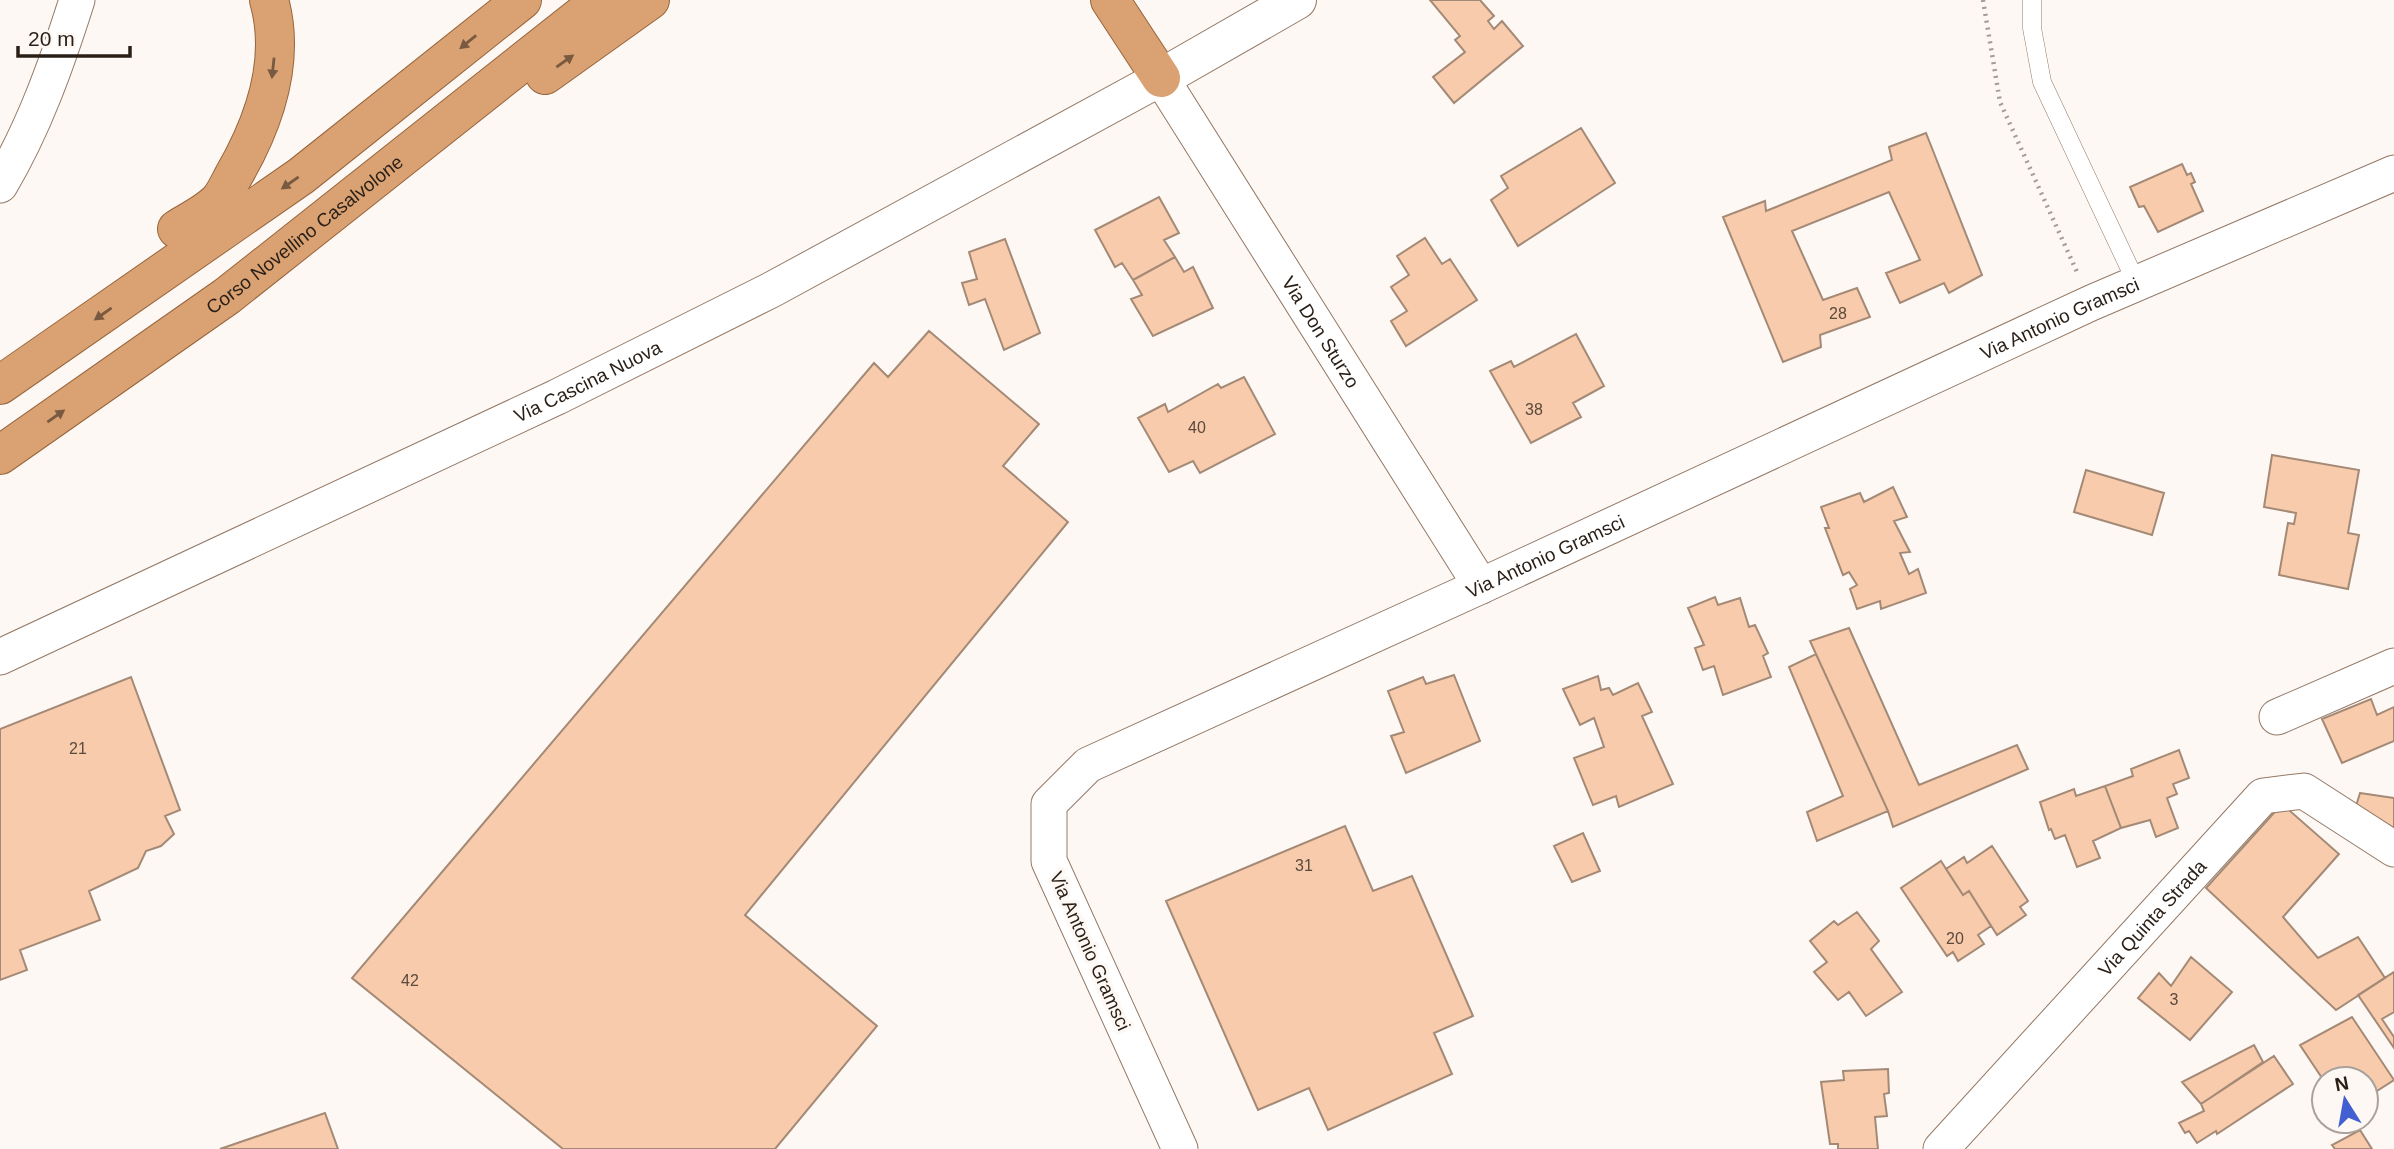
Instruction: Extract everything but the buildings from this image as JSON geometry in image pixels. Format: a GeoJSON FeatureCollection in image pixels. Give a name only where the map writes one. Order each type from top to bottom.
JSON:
{"type":"FeatureCollection","features":[{"type":"Feature","properties":{"kind":"highway"},"geometry":{"type":"LineString","coordinates":[[0,354],[220,200],[247,153],[267,100],[274,68],[273,13],[269,0]]}},
{"type":"Feature","properties":{"kind":"highway"},"geometry":{"type":"LineString","coordinates":[[0,385],[301,176],[522,0]]}},
{"type":"Feature","properties":{"kind":"highway","name":"Corso Novellino Casalvolone"},"geometry":{"type":"LineString","coordinates":[[0,455],[227,296],[601,0]]}},
{"type":"Feature","properties":{"kind":"highway"},"geometry":{"type":"LineString","coordinates":[[227,296],[650,0]]}},
{"type":"Feature","properties":{"kind":"highway"},"geometry":{"type":"LineString","coordinates":[[1110,0],[1161,78]]}},
{"type":"Feature","properties":{"kind":"street"},"geometry":{"type":"LineString","coordinates":[[0,185],[13,163],[57,64],[77,0]]}},
{"type":"Feature","properties":{"kind":"street"},"geometry":{"type":"LineString","coordinates":[[1161,78],[1297,0]]}},
{"type":"Feature","properties":{"kind":"street","name":"Via Don Sturzo"},"geometry":{"type":"LineString","coordinates":[[1161,78],[1481,586]]}},
{"type":"Feature","properties":{"kind":"street","name":"Via Cascina Nuova"},"geometry":{"type":"LineString","coordinates":[[0,657],[557,397],[771,290],[1161,78]]}},
{"type":"Feature","properties":{"kind":"street","name":"Via Antonio Gramsci"},"geometry":{"type":"LineString","coordinates":[[1180,1149],[1049,861],[1049,804],[1088,765],[2091,303],[2394,173]]}},
{"type":"Feature","properties":{"kind":"street"},"geometry":{"type":"LineString","coordinates":[[2277,717],[2394,666]]}},
{"type":"Feature","properties":{"kind":"street","name":"Via Quinta Strada"},"geometry":{"type":"LineString","coordinates":[[1941,1149],[2263,796],[2304,791],[2394,849]]}},
{"type":"Feature","properties":{"kind":"lane"},"geometry":{"type":"LineString","coordinates":[[2032,0],[2032,28],[2042,82],[2137,284]]}},
{"type":"Feature","properties":{"kind":"path"},"geometry":{"type":"LineString","coordinates":[[1983,0],[2000,102],[2091,303]]}}]}
